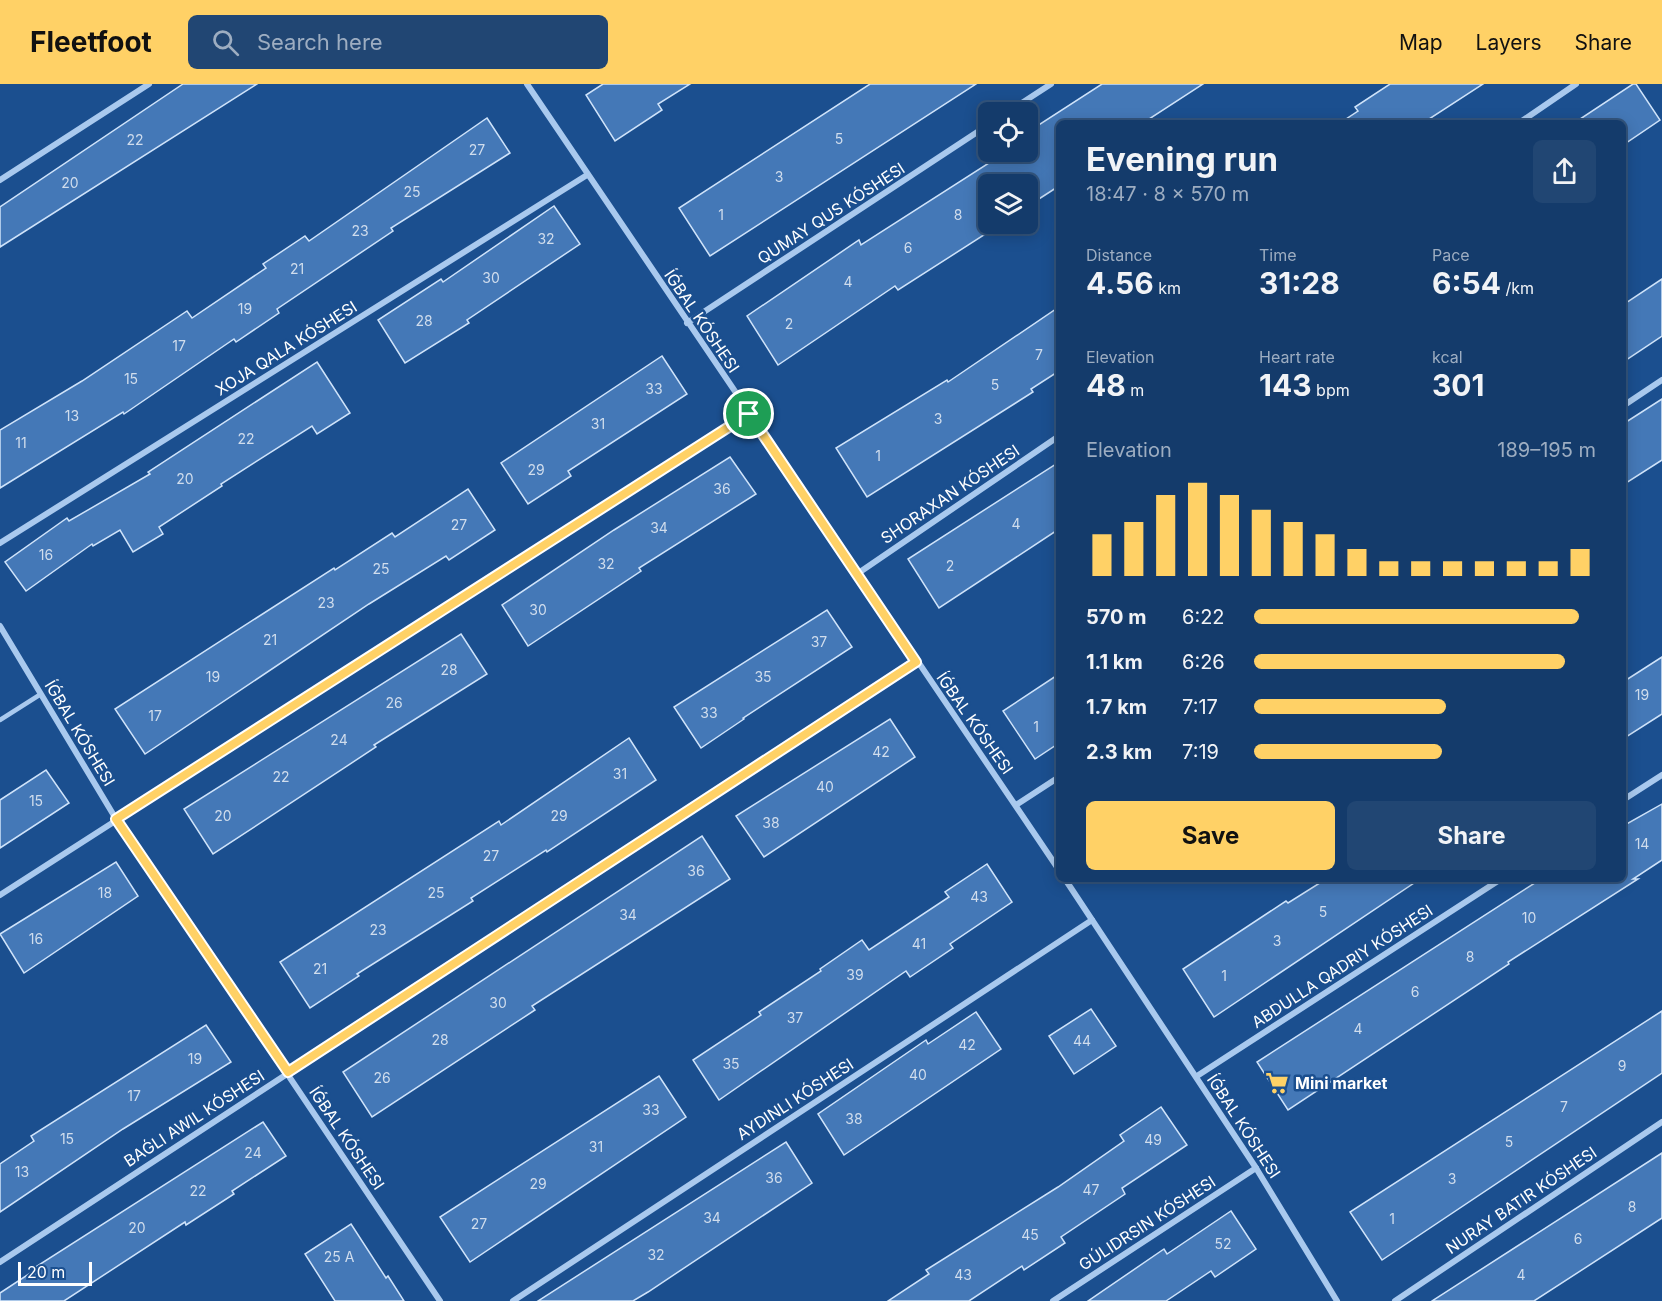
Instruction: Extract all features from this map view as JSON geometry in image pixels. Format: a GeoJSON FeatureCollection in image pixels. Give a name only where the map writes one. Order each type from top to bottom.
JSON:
{"type":"FeatureCollection","features":[{"type":"Feature","properties":{"kind":"street"},"geometry":{"type":"LineString","coordinates":[[0,180],[149,84]]}},
{"type":"Feature","properties":{"kind":"street"},"geometry":{"type":"LineString","coordinates":[[1023,102],[1051,84]]}},
{"type":"Feature","properties":{"kind":"street"},"geometry":{"type":"LineString","coordinates":[[1523,120],[1576,84]]}},
{"type":"Feature","properties":{"kind":"street","name":"ÍǴBAL KÓSHESI"},"geometry":{"type":"LineString","coordinates":[[530,85],[587,175],[1056,865]]}},
{"type":"Feature","properties":{"kind":"street","name":"QUMAY QUS KÓSHESI"},"geometry":{"type":"LineString","coordinates":[[687,323],[978,132]]}},
{"type":"Feature","properties":{"kind":"street","name":"XOJA QALA KÓSHESI"},"geometry":{"type":"LineString","coordinates":[[0,543],[587,175]]}},
{"type":"Feature","properties":{"kind":"street"},"geometry":{"type":"LineString","coordinates":[[1626,404],[1662,380]]}},
{"type":"Feature","properties":{"kind":"street"},"geometry":{"type":"LineString","coordinates":[[0,895],[749,414]]}},
{"type":"Feature","properties":{"kind":"street","name":"SHORAXAN KÓSHESI"},"geometry":{"type":"LineString","coordinates":[[857,573],[1056,438]]}},
{"type":"Feature","properties":{"kind":"street","name":"ÍǴBAL KÓSHESI"},"geometry":{"type":"LineString","coordinates":[[0,626],[116,819],[440,1301]]}},
{"type":"Feature","properties":{"kind":"street"},"geometry":{"type":"LineString","coordinates":[[0,1262],[916,662]]}},
{"type":"Feature","properties":{"kind":"street"},"geometry":{"type":"LineString","coordinates":[[1626,798],[1662,775]]}},
{"type":"Feature","properties":{"kind":"street"},"geometry":{"type":"LineString","coordinates":[[1016,805],[1056,779]]}},
{"type":"Feature","properties":{"kind":"street","name":"ÍǴBAL KÓSHESI"},"geometry":{"type":"LineString","coordinates":[[1067,882],[1197,1076],[1337,1301]]}},
{"type":"Feature","properties":{"kind":"street","name":"ABDULLA QADRIY KÓSHESI"},"geometry":{"type":"LineString","coordinates":[[1197,1076],[1496,882]]}},
{"type":"Feature","properties":{"kind":"street"},"geometry":{"type":"LineString","coordinates":[[513,1301],[1092,920]]}},
{"type":"Feature","properties":{"kind":"street"},"geometry":{"type":"LineString","coordinates":[[1395,1301],[1662,1122]]}},
{"type":"Feature","properties":{"kind":"street","name":"GÚLIDRSIN KÓSHESI"},"geometry":{"type":"LineString","coordinates":[[1053,1301],[1256,1168]]}},
{"type":"Feature","properties":{"kind":"lane"},"geometry":{"type":"LineString","coordinates":[[0,720],[41,694]]}},
{"type":"Feature","properties":{"kind":"building"},"geometry":{"type":"Polygon","coordinates":[[[183,84],[257,84],[0,247],[0,207],[183,84]]]}},
{"type":"Feature","properties":{"kind":"building"},"geometry":{"type":"Polygon","coordinates":[[[603,84],[690,84],[658,104],[662,110],[615,141],[586,95],[603,84]]]}},
{"type":"Feature","properties":{"kind":"building"},"geometry":{"type":"Polygon","coordinates":[[[870,84],[976,84],[710,256],[679,208],[870,84]]]}},
{"type":"Feature","properties":{"kind":"building"},"geometry":{"type":"Polygon","coordinates":[[[1102,84],[1203,84],[1148,120],[1056,120],[1056,188],[1038,200],[1038,174],[978,174],[978,234],[985,234],[898,290],[895,286],[778,365],[747,316],[859,240],[861,245],[990,162],[1038,162],[1038,125],[1102,84]]]}},
{"type":"Feature","properties":{"kind":"building"},"geometry":{"type":"Polygon","coordinates":[[[1390,84],[1483,84],[1428,120],[1344,120],[1358,111],[1355,107],[1390,84]]]}},
{"type":"Feature","properties":{"kind":"building"},"geometry":{"type":"Polygon","coordinates":[[[1636,84],[1660,120],[1626,143],[1626,120],[1579,120],[1636,84]]]}},
{"type":"Feature","properties":{"kind":"building"},"geometry":{"type":"Polygon","coordinates":[[[487,118],[510,153],[391,228],[393,231],[277,309],[279,313],[236,342],[234,339],[124,414],[123,412],[0,488],[0,430],[82,381],[187,311],[192,318],[266,268],[263,264],[305,236],[309,241],[487,118]]]}},
{"type":"Feature","properties":{"kind":"building"},"geometry":{"type":"Polygon","coordinates":[[[554,206],[580,244],[467,320],[469,323],[405,363],[378,320],[441,279],[443,282],[554,206]]]}},
{"type":"Feature","properties":{"kind":"building"},"geometry":{"type":"Polygon","coordinates":[[[1662,279],[1662,336],[1626,360],[1626,303],[1662,279]]]}},
{"type":"Feature","properties":{"kind":"building"},"geometry":{"type":"Polygon","coordinates":[[[1056,309],[1056,373],[1031,389],[1033,392],[867,497],[836,448],[947,380],[948,382],[1056,309]]]}},
{"type":"Feature","properties":{"kind":"building"},"geometry":{"type":"Polygon","coordinates":[[[662,356],[687,394],[568,471],[571,476],[528,504],[501,463],[662,356]]]}},
{"type":"Feature","properties":{"kind":"building"},"geometry":{"type":"Polygon","coordinates":[[[317,362],[350,413],[317,434],[312,426],[221,484],[222,486],[159,527],[163,534],[133,552],[120,530],[93,546],[92,544],[26,591],[5,562],[67,518],[69,521],[150,474],[148,472],[317,362]]]}},
{"type":"Feature","properties":{"kind":"building"},"geometry":{"type":"Polygon","coordinates":[[[1662,399],[1662,460],[1626,483],[1626,422],[1662,399]]]}},
{"type":"Feature","properties":{"kind":"building"},"geometry":{"type":"Polygon","coordinates":[[[730,457],[756,494],[639,568],[641,571],[528,646],[502,605],[614,530],[730,457]]]}},
{"type":"Feature","properties":{"kind":"building"},"geometry":{"type":"Polygon","coordinates":[[[1056,464],[1056,531],[939,608],[908,559],[1056,464]]]}},
{"type":"Feature","properties":{"kind":"building"},"geometry":{"type":"Polygon","coordinates":[[[468,489],[495,530],[449,560],[446,556],[369,604],[145,754],[115,709],[334,568],[335,570],[392,533],[395,537],[468,489]]]}},
{"type":"Feature","properties":{"kind":"building"},"geometry":{"type":"Polygon","coordinates":[[[827,610],[852,647],[701,748],[674,707],[827,610]]]}},
{"type":"Feature","properties":{"kind":"building"},"geometry":{"type":"Polygon","coordinates":[[[461,634],[487,674],[374,745],[376,747],[213,854],[184,809],[461,634]]]}},
{"type":"Feature","properties":{"kind":"building"},"geometry":{"type":"Polygon","coordinates":[[[1662,657],[1662,714],[1626,737],[1626,680],[1662,657]]]}},
{"type":"Feature","properties":{"kind":"building"},"geometry":{"type":"Polygon","coordinates":[[[1056,676],[1056,745],[1035,759],[1003,711],[1056,676]]]}},
{"type":"Feature","properties":{"kind":"building"},"geometry":{"type":"Polygon","coordinates":[[[890,719],[915,757],[764,857],[736,816],[890,719]]]}},
{"type":"Feature","properties":{"kind":"building"},"geometry":{"type":"Polygon","coordinates":[[[629,738],[656,780],[547,852],[546,850],[471,898],[473,901],[357,974],[359,976],[310,1008],[280,962],[499,821],[501,825],[629,738]]]}},
{"type":"Feature","properties":{"kind":"building"},"geometry":{"type":"Polygon","coordinates":[[[46,770],[69,803],[0,848],[0,800],[46,770]]]}},
{"type":"Feature","properties":{"kind":"building"},"geometry":{"type":"Polygon","coordinates":[[[1662,804],[1662,860],[1633,879],[1638,879],[1508,962],[1509,964],[1288,1110],[1257,1062],[1536,882],[1626,882],[1626,824],[1662,804]]]}},
{"type":"Feature","properties":{"kind":"building"},"geometry":{"type":"Polygon","coordinates":[[[702,836],[730,879],[532,1006],[535,1010],[372,1117],[343,1072],[702,836]]]}},
{"type":"Feature","properties":{"kind":"building"},"geometry":{"type":"Polygon","coordinates":[[[116,862],[138,896],[24,973],[0,934],[116,862]]]}},
{"type":"Feature","properties":{"kind":"building"},"geometry":{"type":"Polygon","coordinates":[[[987,864],[1012,902],[950,944],[953,948],[910,977],[906,971],[719,1100],[693,1060],[761,1015],[759,1012],[821,971],[820,969],[862,940],[869,950],[949,897],[945,892],[987,864]]]}},
{"type":"Feature","properties":{"kind":"building"},"geometry":{"type":"Polygon","coordinates":[[[1321,882],[1416,882],[1214,1017],[1183,969],[1286,901],[1288,903],[1321,882]]]}},
{"type":"Feature","properties":{"kind":"building"},"geometry":{"type":"Polygon","coordinates":[[[1091,1009],[1116,1046],[1074,1074],[1049,1036],[1091,1009]]]}},
{"type":"Feature","properties":{"kind":"building"},"geometry":{"type":"Polygon","coordinates":[[[1662,1011],[1662,1073],[1382,1260],[1350,1212],[1662,1011]]]}},
{"type":"Feature","properties":{"kind":"building"},"geometry":{"type":"Polygon","coordinates":[[[976,1012],[1001,1049],[844,1155],[818,1114],[926,1040],[928,1044],[976,1012]]]}},
{"type":"Feature","properties":{"kind":"building"},"geometry":{"type":"Polygon","coordinates":[[[206,1025],[231,1062],[123,1129],[0,1212],[0,1164],[34,1141],[31,1136],[206,1025]]]}},
{"type":"Feature","properties":{"kind":"building"},"geometry":{"type":"Polygon","coordinates":[[[659,1076],[686,1117],[470,1262],[440,1217],[659,1076]]]}},
{"type":"Feature","properties":{"kind":"building"},"geometry":{"type":"Polygon","coordinates":[[[1161,1107],[1187,1145],[1122,1188],[1125,1194],[1061,1237],[1065,1243],[1024,1270],[1022,1266],[969,1301],[888,1301],[929,1274],[926,1270],[1058,1187],[1124,1141],[1120,1135],[1161,1107]]]}},
{"type":"Feature","properties":{"kind":"building"},"geometry":{"type":"Polygon","coordinates":[[[263,1122],[286,1156],[232,1191],[234,1194],[186,1225],[185,1222],[64,1301],[0,1301],[0,1293],[35,1270],[34,1268],[263,1122]]]}},
{"type":"Feature","properties":{"kind":"building"},"geometry":{"type":"Polygon","coordinates":[[[786,1142],[812,1183],[648,1292],[633,1301],[538,1301],[786,1142]]]}},
{"type":"Feature","properties":{"kind":"building"},"geometry":{"type":"Polygon","coordinates":[[[1662,1153],[1662,1218],[1534,1301],[1432,1301],[1662,1153]]]}},
{"type":"Feature","properties":{"kind":"building"},"geometry":{"type":"Polygon","coordinates":[[[1231,1211],[1256,1249],[1215,1277],[1211,1271],[1166,1301],[1088,1301],[1164,1249],[1167,1254],[1231,1211]]]}},
{"type":"Feature","properties":{"kind":"building"},"geometry":{"type":"Polygon","coordinates":[[[351,1224],[404,1301],[335,1301],[305,1254],[351,1224]]]}},
{"type":"Feature","properties":{"kind":"place","name":"Mini market"},"geometry":{"type":"Point","coordinates":[1277,1083]}},
{"type":"Feature","properties":{"kind":"route"},"geometry":{"type":"LineString","coordinates":[[749,414],[916,662],[288,1072],[116,819],[749,414]]}}]}
